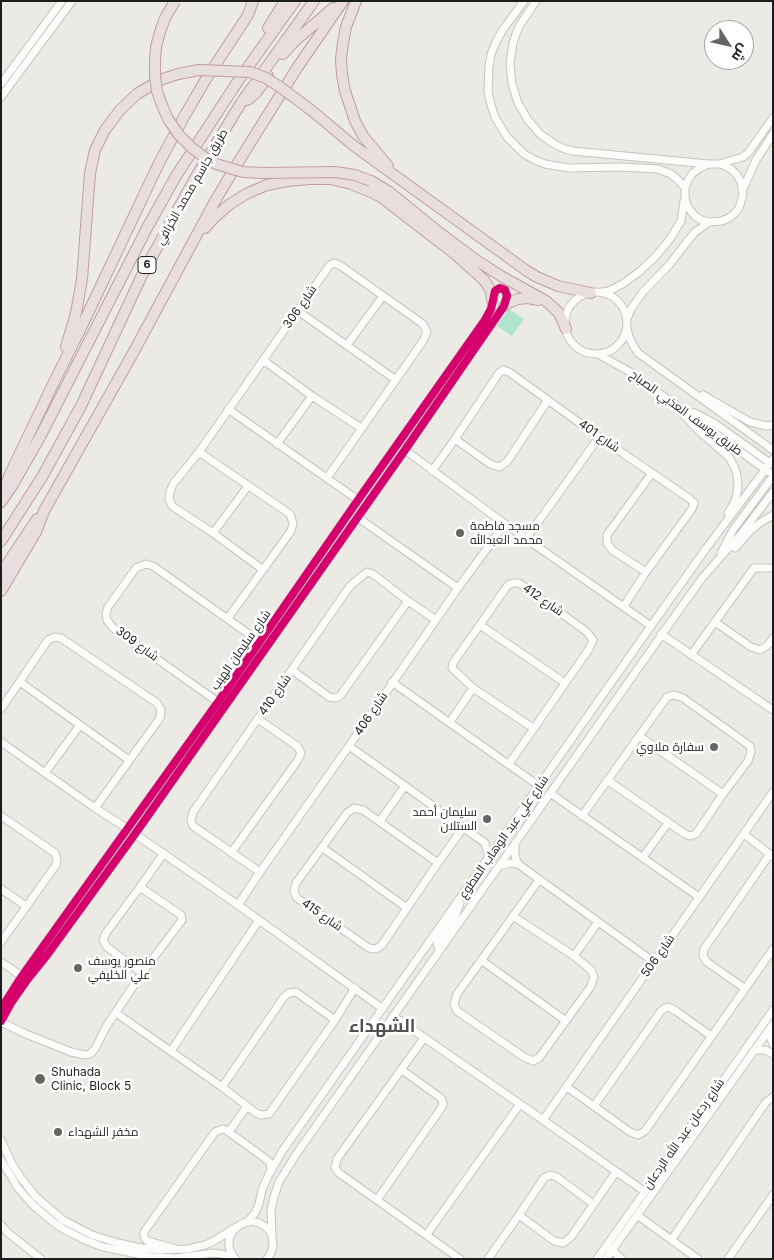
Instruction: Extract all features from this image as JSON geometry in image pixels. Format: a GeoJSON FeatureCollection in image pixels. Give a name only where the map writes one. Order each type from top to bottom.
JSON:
{"type":"FeatureCollection","features":[{"type":"Feature","properties":{"kind":"highway"},"geometry":{"type":"LineString","coordinates":[[175,1],[165,18],[160,32],[156,47],[155,76],[157,91],[168,119],[179,135],[192,148],[216,164],[242,172],[335,172],[355,175],[371,181],[388,191],[476,260]]}},
{"type":"Feature","properties":{"kind":"highway"},"geometry":{"type":"LineString","coordinates":[[1,497],[10,474],[172,138],[206,79],[248,16],[253,1]]}},
{"type":"Feature","properties":{"kind":"highway"},"geometry":{"type":"LineString","coordinates":[[238,81],[285,1]]}},
{"type":"Feature","properties":{"kind":"highway","name":"طريق جاسم محمد الخرافي"},"geometry":{"type":"LineString","coordinates":[[1,502],[43,430],[171,185],[238,81],[295,1]]}},
{"type":"Feature","properties":{"kind":"highway","name":"طريق جاسم محمد الخرافي"},"geometry":{"type":"LineString","coordinates":[[1,542],[64,438],[81,406],[143,273],[194,180],[240,102],[314,1]]}},
{"type":"Feature","properties":{"kind":"highway"},"geometry":{"type":"LineString","coordinates":[[240,102],[253,96],[289,47],[341,1]]}},
{"type":"Feature","properties":{"kind":"highway"},"geometry":{"type":"LineString","coordinates":[[1,591],[36,532],[44,511],[132,355],[215,201],[244,152],[341,1]]}},
{"type":"Feature","properties":{"kind":"highway"},"geometry":{"type":"LineString","coordinates":[[356,1],[346,27],[343,42],[342,67],[345,91],[355,121],[363,136],[396,176]]}},
{"type":"Feature","properties":{"kind":"highway"},"geometry":{"type":"LineString","coordinates":[[55,380],[76,313],[90,173],[95,150],[105,130],[120,110],[137,94],[160,80],[199,70],[250,72],[266,78],[311,110],[354,146],[537,277],[558,286],[596,293]]}},
{"type":"Feature","properties":{"kind":"highway"},"geometry":{"type":"LineString","coordinates":[[190,247],[204,229],[230,204],[248,193],[278,183],[309,179],[330,179],[351,184],[371,192],[390,203],[484,280],[491,290],[492,300]]}},
{"type":"Feature","properties":{"kind":"highway"},"geometry":{"type":"LineString","coordinates":[[432,236],[546,301],[559,313],[566,329]]}},
{"type":"Feature","properties":{"kind":"highway"},"geometry":{"type":"LineString","coordinates":[[504,306],[513,300],[523,298],[546,301]]}},
{"type":"Feature","properties":{"kind":"highway"},"geometry":{"type":"LineString","coordinates":[[1,573],[32,525],[44,511]]}},
{"type":"Feature","properties":{"kind":"street"},"geometry":{"type":"LineString","coordinates":[[1,84],[62,1]]}},
{"type":"Feature","properties":{"kind":"street"},"geometry":{"type":"LineString","coordinates":[[1,97],[72,1]]}},
{"type":"Feature","properties":{"kind":"street"},"geometry":{"type":"LineString","coordinates":[[524,1],[496,42],[491,54],[488,86],[495,117],[507,137],[524,154],[535,160],[545,164],[569,168],[620,167],[658,169],[671,174],[685,192],[686,203],[695,216],[709,222],[722,221],[729,218],[739,208],[743,189],[756,160],[773,134]]}},
{"type":"Feature","properties":{"kind":"street"},"geometry":{"type":"LineString","coordinates":[[536,1],[520,24],[510,54],[512,84],[518,104],[528,120],[540,134],[565,149],[719,164],[743,157],[773,118]]}},
{"type":"Feature","properties":{"kind":"street"},"geometry":{"type":"LineString","coordinates":[[596,293],[610,296],[618,301],[624,309],[627,318],[627,328],[624,338],[617,346],[608,352],[589,354],[574,345],[569,338],[566,329],[568,310],[582,296],[616,287],[648,264],[663,248],[682,221],[688,180],[693,173],[708,164]]}},
{"type":"Feature","properties":{"kind":"street"},"geometry":{"type":"LineString","coordinates":[[719,164],[732,170],[741,182],[743,189]]}},
{"type":"Feature","properties":{"kind":"street"},"geometry":{"type":"LineString","coordinates":[[627,318],[643,292],[669,265],[694,233],[709,222]]}},
{"type":"Feature","properties":{"kind":"street","name":"شارع 306"},"geometry":{"type":"LineString","coordinates":[[262,569],[172,506],[169,499],[170,492],[173,484],[199,452],[329,266],[334,264],[341,266],[423,324],[427,332],[423,341],[327,478]]}},
{"type":"Feature","properties":{"kind":"street"},"geometry":{"type":"LineString","coordinates":[[492,300],[495,291],[500,288],[504,289],[507,296],[504,306]]}},
{"type":"Feature","properties":{"kind":"street"},"geometry":{"type":"LineString","coordinates":[[346,345],[383,296]]}},
{"type":"Feature","properties":{"kind":"street","name":"شارع سليمان الهيب"},"geometry":{"type":"LineString","coordinates":[[44,953],[128,829],[218,702],[245,671],[260,642],[488,317],[492,300]]}},
{"type":"Feature","properties":{"kind":"street","name":"شارع سليمان الهيب"},"geometry":{"type":"LineString","coordinates":[[1,1009],[136,834],[245,671],[357,517],[504,306]]}},
{"type":"Feature","properties":{"kind":"street"},"geometry":{"type":"LineString","coordinates":[[298,311],[396,380]]}},
{"type":"Feature","properties":{"kind":"street","name":"طريق يوسف العذبي الصباح"},"geometry":{"type":"LineString","coordinates":[[627,328],[632,345],[638,352],[773,450]]}},
{"type":"Feature","properties":{"kind":"street","name":"طريق يوسف العذبي الصباح"},"geometry":{"type":"LineString","coordinates":[[598,354],[630,372],[681,410]]}},
{"type":"Feature","properties":{"kind":"street"},"geometry":{"type":"LineString","coordinates":[[263,360],[312,396],[361,428]]}},
{"type":"Feature","properties":{"kind":"street","name":"شارع 401"},"geometry":{"type":"LineString","coordinates":[[432,471],[499,373],[503,370],[509,372],[599,437],[690,499],[694,503],[692,509],[646,572],[624,606]]}},
{"type":"Feature","properties":{"kind":"street"},"geometry":{"type":"LineString","coordinates":[[671,377],[750,422],[767,426],[773,425]]}},
{"type":"Feature","properties":{"kind":"street"},"geometry":{"type":"LineString","coordinates":[[277,444],[312,396]]}},
{"type":"Feature","properties":{"kind":"street"},"geometry":{"type":"LineString","coordinates":[[455,439],[490,464],[499,467],[507,462],[548,400]]}},
{"type":"Feature","properties":{"kind":"street"},"geometry":{"type":"LineString","coordinates":[[228,409],[358,500]]}},
{"type":"Feature","properties":{"kind":"street"},"geometry":{"type":"LineString","coordinates":[[681,410],[695,413],[714,423],[771,465],[773,475],[733,530],[719,558]]}},
{"type":"Feature","properties":{"kind":"street"},"geometry":{"type":"LineString","coordinates":[[681,410],[692,425],[729,458],[734,466],[738,484],[734,503],[705,550]]}},
{"type":"Feature","properties":{"kind":"street"},"geometry":{"type":"LineString","coordinates":[[526,539],[599,437]]}},
{"type":"Feature","properties":{"kind":"street"},"geometry":{"type":"LineString","coordinates":[[404,450],[526,539],[651,626]]}},
{"type":"Feature","properties":{"kind":"street"},"geometry":{"type":"LineString","coordinates":[[199,452],[290,514],[293,522],[291,531],[228,618]]}},
{"type":"Feature","properties":{"kind":"street","name":"شارع علي عبد الوهاب المطوع"},"geometry":{"type":"LineString","coordinates":[[246,1222],[259,1204],[262,1190],[284,1150],[705,550],[771,465]]}},
{"type":"Feature","properties":{"kind":"street"},"geometry":{"type":"LineString","coordinates":[[646,572],[612,550],[607,543],[607,535],[652,473]]}},
{"type":"Feature","properties":{"kind":"street"},"geometry":{"type":"LineString","coordinates":[[213,534],[248,486]]}},
{"type":"Feature","properties":{"kind":"street","name":"شارع علي عبد الوهاب المطوع"},"geometry":{"type":"LineString","coordinates":[[273,1240],[271,1210],[274,1197],[279,1182],[295,1156],[661,634],[703,577],[741,534],[773,492]]}},
{"type":"Feature","properties":{"kind":"street"},"geometry":{"type":"LineString","coordinates":[[703,577],[724,560],[751,530],[773,515]]}},
{"type":"Feature","properties":{"kind":"street"},"geometry":{"type":"LineString","coordinates":[[357,517],[458,588]]}},
{"type":"Feature","properties":{"kind":"street","name":"شارع 406"},"geometry":{"type":"LineString","coordinates":[[238,905],[392,682],[505,524]]}},
{"type":"Feature","properties":{"kind":"street","name":"شارع 309"},"geometry":{"type":"LineString","coordinates":[[218,702],[113,628],[107,620],[106,613],[108,607],[136,568],[146,564],[154,566],[260,642]]}},
{"type":"Feature","properties":{"kind":"street"},"geometry":{"type":"LineString","coordinates":[[691,655],[754,568],[773,568]]}},
{"type":"Feature","properties":{"kind":"street","name":"شارع 410"},"geometry":{"type":"LineString","coordinates":[[260,872],[193,826],[191,821],[193,812],[350,586],[367,572],[373,574],[436,620]]}},
{"type":"Feature","properties":{"kind":"street","name":"شارع 412"},"geometry":{"type":"LineString","coordinates":[[509,764],[589,649],[593,640],[587,632],[519,583],[513,583],[508,585],[480,624],[453,663],[452,668],[473,688],[533,728]]}},
{"type":"Feature","properties":{"kind":"street"},"geometry":{"type":"LineString","coordinates":[[292,670],[329,697],[336,698],[340,696],[408,601]]}},
{"type":"Feature","properties":{"kind":"street"},"geometry":{"type":"LineString","coordinates":[[715,622],[751,647],[760,650],[768,645],[773,638]]}},
{"type":"Feature","properties":{"kind":"street"},"geometry":{"type":"LineString","coordinates":[[480,624],[565,682]]}},
{"type":"Feature","properties":{"kind":"street"},"geometry":{"type":"LineString","coordinates":[[661,634],[773,710]]}},
{"type":"Feature","properties":{"kind":"street"},"geometry":{"type":"LineString","coordinates":[[1,709],[48,640],[55,637],[61,638],[158,703],[161,710],[160,718],[95,808]]}},
{"type":"Feature","properties":{"kind":"street"},"geometry":{"type":"LineString","coordinates":[[20,682],[129,760]]}},
{"type":"Feature","properties":{"kind":"street"},"geometry":{"type":"LineString","coordinates":[[392,682],[539,786]]}},
{"type":"Feature","properties":{"kind":"street"},"geometry":{"type":"LineString","coordinates":[[450,722],[473,688]]}},
{"type":"Feature","properties":{"kind":"street"},"geometry":{"type":"LineString","coordinates":[[582,816],[607,780],[667,696],[674,695],[683,698],[750,746],[752,752],[748,761],[696,834],[690,836],[607,780]]}},
{"type":"Feature","properties":{"kind":"street"},"geometry":{"type":"LineString","coordinates":[[231,853],[298,760],[301,753],[297,746],[258,719]]}},
{"type":"Feature","properties":{"kind":"street"},"geometry":{"type":"LineString","coordinates":[[45,773],[80,725]]}},
{"type":"Feature","properties":{"kind":"street"},"geometry":{"type":"LineString","coordinates":[[639,736],[723,794]]}},
{"type":"Feature","properties":{"kind":"street"},"geometry":{"type":"LineString","coordinates":[[1,742],[128,829]]}},
{"type":"Feature","properties":{"kind":"street"},"geometry":{"type":"LineString","coordinates":[[349,746],[485,843],[500,842]]}},
{"type":"Feature","properties":{"kind":"street"},"geometry":{"type":"LineString","coordinates":[[380,821],[404,787]]}},
{"type":"Feature","properties":{"kind":"street","name":"شارع 506"},"geometry":{"type":"LineString","coordinates":[[543,1120],[773,792]]}},
{"type":"Feature","properties":{"kind":"street"},"geometry":{"type":"LineString","coordinates":[[550,793],[699,897]]}},
{"type":"Feature","properties":{"kind":"street"},"geometry":{"type":"LineString","coordinates":[[765,804],[773,809]]}},
{"type":"Feature","properties":{"kind":"street","name":"شارع 415"},"geometry":{"type":"LineString","coordinates":[[438,863],[380,821],[363,810],[354,808],[347,813],[296,883],[294,891],[296,898],[369,948],[376,949],[382,945],[463,828]]}},
{"type":"Feature","properties":{"kind":"street"},"geometry":{"type":"LineString","coordinates":[[1,816],[55,853],[57,860],[56,865],[1,942]]}},
{"type":"Feature","properties":{"kind":"street"},"geometry":{"type":"LineString","coordinates":[[643,857],[668,822]]}},
{"type":"Feature","properties":{"kind":"street"},"geometry":{"type":"LineString","coordinates":[[136,834],[383,1009]]}},
{"type":"Feature","properties":{"kind":"street"},"geometry":{"type":"LineString","coordinates":[[744,834],[771,855],[704,949],[703,956],[707,962],[744,988]]}},
{"type":"Feature","properties":{"kind":"street"},"geometry":{"type":"LineString","coordinates":[[515,842],[515,856],[518,864],[654,962]]}},
{"type":"Feature","properties":{"kind":"street"},"geometry":{"type":"LineString","coordinates":[[485,843],[489,858]]}},
{"type":"Feature","properties":{"kind":"street"},"geometry":{"type":"LineString","coordinates":[[323,848],[407,908]]}},
{"type":"Feature","properties":{"kind":"street"},"geometry":{"type":"LineString","coordinates":[[142,974],[106,947],[103,940],[106,933],[164,853]]}},
{"type":"Feature","properties":{"kind":"street"},"geometry":{"type":"LineString","coordinates":[[499,866],[510,863],[518,864]]}},
{"type":"Feature","properties":{"kind":"street"},"geometry":{"type":"LineString","coordinates":[[513,916],[574,956],[591,970],[594,977],[591,986],[566,1021],[539,1058],[533,1061],[524,1057],[457,1011],[454,1004],[457,994],[538,880]]}},
{"type":"Feature","properties":{"kind":"street"},"geometry":{"type":"LineString","coordinates":[[1,1022],[35,1038],[72,1052],[85,1055],[90,1054],[95,1049],[106,1027],[182,917],[140,887]]}},
{"type":"Feature","properties":{"kind":"street"},"geometry":{"type":"LineString","coordinates":[[1,889],[26,906]]}},
{"type":"Feature","properties":{"kind":"street"},"geometry":{"type":"LineString","coordinates":[[441,948],[438,947],[438,943],[455,917],[459,909],[460,900]]}},
{"type":"Feature","properties":{"kind":"street"},"geometry":{"type":"LineString","coordinates":[[171,1051],[259,920]]}},
{"type":"Feature","properties":{"kind":"street"},"geometry":{"type":"LineString","coordinates":[[574,956],[598,922]]}},
{"type":"Feature","properties":{"kind":"street"},"geometry":{"type":"LineString","coordinates":[[566,1087],[630,1132],[638,1135],[646,1131],[773,949]]}},
{"type":"Feature","properties":{"kind":"street"},"geometry":{"type":"LineString","coordinates":[[481,960],[566,1021]]}},
{"type":"Feature","properties":{"kind":"street"},"geometry":{"type":"LineString","coordinates":[[1,962],[25,978]]}},
{"type":"Feature","properties":{"kind":"street","name":"شارع سليمان الهيب"},"geometry":{"type":"LineString","coordinates":[[1,1022],[25,978]]}},
{"type":"Feature","properties":{"kind":"street"},"geometry":{"type":"LineString","coordinates":[[116,1013],[256,1113],[269,1114],[335,1020],[355,988]]}},
{"type":"Feature","properties":{"kind":"street"},"geometry":{"type":"LineString","coordinates":[[222,1087],[284,997],[289,993],[296,992],[335,1020]]}},
{"type":"Feature","properties":{"kind":"street"},"geometry":{"type":"LineString","coordinates":[[594,1106],[664,1008],[668,1007],[676,1010],[711,1036]]}},
{"type":"Feature","properties":{"kind":"street","name":"شارع ردعان عبد الله الردعان"},"geometry":{"type":"LineString","coordinates":[[606,1259],[609,1248],[644,1191],[773,1010]]}},
{"type":"Feature","properties":{"kind":"street"},"geometry":{"type":"LineString","coordinates":[[393,1016],[644,1191]]}},
{"type":"Feature","properties":{"kind":"street","name":"شارع ردعان عبد الله الردعان"},"geometry":{"type":"LineString","coordinates":[[597,1259],[637,1215],[773,1024]]}},
{"type":"Feature","properties":{"kind":"street"},"geometry":{"type":"LineString","coordinates":[[768,1031],[773,1044]]}},
{"type":"Feature","properties":{"kind":"street"},"geometry":{"type":"LineString","coordinates":[[424,1038],[337,1159],[335,1168],[376,1200],[460,1259]]}},
{"type":"Feature","properties":{"kind":"street"},"geometry":{"type":"LineString","coordinates":[[754,1050],[762,1049],[772,1053]]}},
{"type":"Feature","properties":{"kind":"street"},"geometry":{"type":"LineString","coordinates":[[376,1200],[443,1103],[441,1098],[402,1070]]}},
{"type":"Feature","properties":{"kind":"street"},"geometry":{"type":"LineString","coordinates":[[672,1239],[766,1102],[773,1097]]}},
{"type":"Feature","properties":{"kind":"street"},"geometry":{"type":"LineString","coordinates":[[427,1234],[520,1104]]}},
{"type":"Feature","properties":{"kind":"street"},"geometry":{"type":"LineString","coordinates":[[229,1132],[247,1106]]}},
{"type":"Feature","properties":{"kind":"street"},"geometry":{"type":"LineString","coordinates":[[176,1249],[147,1240],[144,1237],[144,1232],[215,1132],[223,1129],[229,1132],[266,1159],[270,1163],[271,1171]]}},
{"type":"Feature","properties":{"kind":"street"},"geometry":{"type":"LineString","coordinates":[[1,1140],[12,1164],[28,1188],[42,1203],[63,1220],[92,1235],[127,1246],[150,1249],[188,1249],[210,1243],[246,1222],[256,1222],[267,1228],[273,1240],[275,1259]]}},
{"type":"Feature","properties":{"kind":"street"},"geometry":{"type":"LineString","coordinates":[[1,1160],[26,1197],[41,1212],[65,1230],[85,1240],[103,1247],[152,1258],[176,1258],[213,1253],[235,1259]]}},
{"type":"Feature","properties":{"kind":"street"},"geometry":{"type":"LineString","coordinates":[[520,1215],[554,1241],[563,1243],[571,1237],[616,1172]]}},
{"type":"Feature","properties":{"kind":"street"},"geometry":{"type":"LineString","coordinates":[[488,1259],[544,1178],[550,1176],[557,1177],[593,1204]]}},
{"type":"Feature","properties":{"kind":"street"},"geometry":{"type":"LineString","coordinates":[[728,1259],[773,1195]]}},
{"type":"Feature","properties":{"kind":"street"},"geometry":{"type":"LineString","coordinates":[[637,1215],[698,1259]]}},
{"type":"Feature","properties":{"kind":"street"},"geometry":{"type":"LineString","coordinates":[[1,1225],[37,1258]]}},
{"type":"Feature","properties":{"kind":"street"},"geometry":{"type":"LineString","coordinates":[[235,1259],[231,1253],[229,1242],[232,1232],[236,1227]]}},
{"type":"Feature","properties":{"kind":"street"},"geometry":{"type":"LineString","coordinates":[[267,1259],[271,1253],[273,1240]]}},
{"type":"Feature","properties":{"kind":"street"},"geometry":{"type":"LineString","coordinates":[[609,1248],[622,1259]]}},
{"type":"Feature","properties":{"kind":"green space"},"geometry":{"type":"Polygon","coordinates":[[[509,309],[524,319],[512,336],[497,326],[509,309]]]}},
{"type":"Feature","properties":{"kind":"cycle path"},"geometry":{"type":"LineString","coordinates":[[1,1009],[22,976],[218,702],[485,320],[491,309],[495,291],[500,288],[505,290],[507,296],[504,306],[405,450],[135,834],[27,980],[1,1021]]}},
{"type":"Feature","properties":{"kind":"place","name":"مسجد فاطمة محمد العبدالله"},"geometry":{"type":"Point","coordinates":[460,533]}},
{"type":"Feature","properties":{"kind":"place","name":"سفارة ملاوي"},"geometry":{"type":"Point","coordinates":[714,747]}},
{"type":"Feature","properties":{"kind":"place","name":"سليمان أحمد الستلان"},"geometry":{"type":"Point","coordinates":[487,819]}},
{"type":"Feature","properties":{"kind":"place","name":"منصور يوسف علي الخليفي"},"geometry":{"type":"Point","coordinates":[78,968]}},
{"type":"Feature","properties":{"kind":"place","name":"Shuhada Clinic, Block 5"},"geometry":{"type":"Point","coordinates":[40,1079]}},
{"type":"Feature","properties":{"kind":"place","name":"مخفر الشهداء"},"geometry":{"type":"Point","coordinates":[58,1132]}},
{"type":"Feature","properties":{"kind":"district","name":"الشهداء"},"geometry":{"type":"Point","coordinates":[382,1027]}}]}
